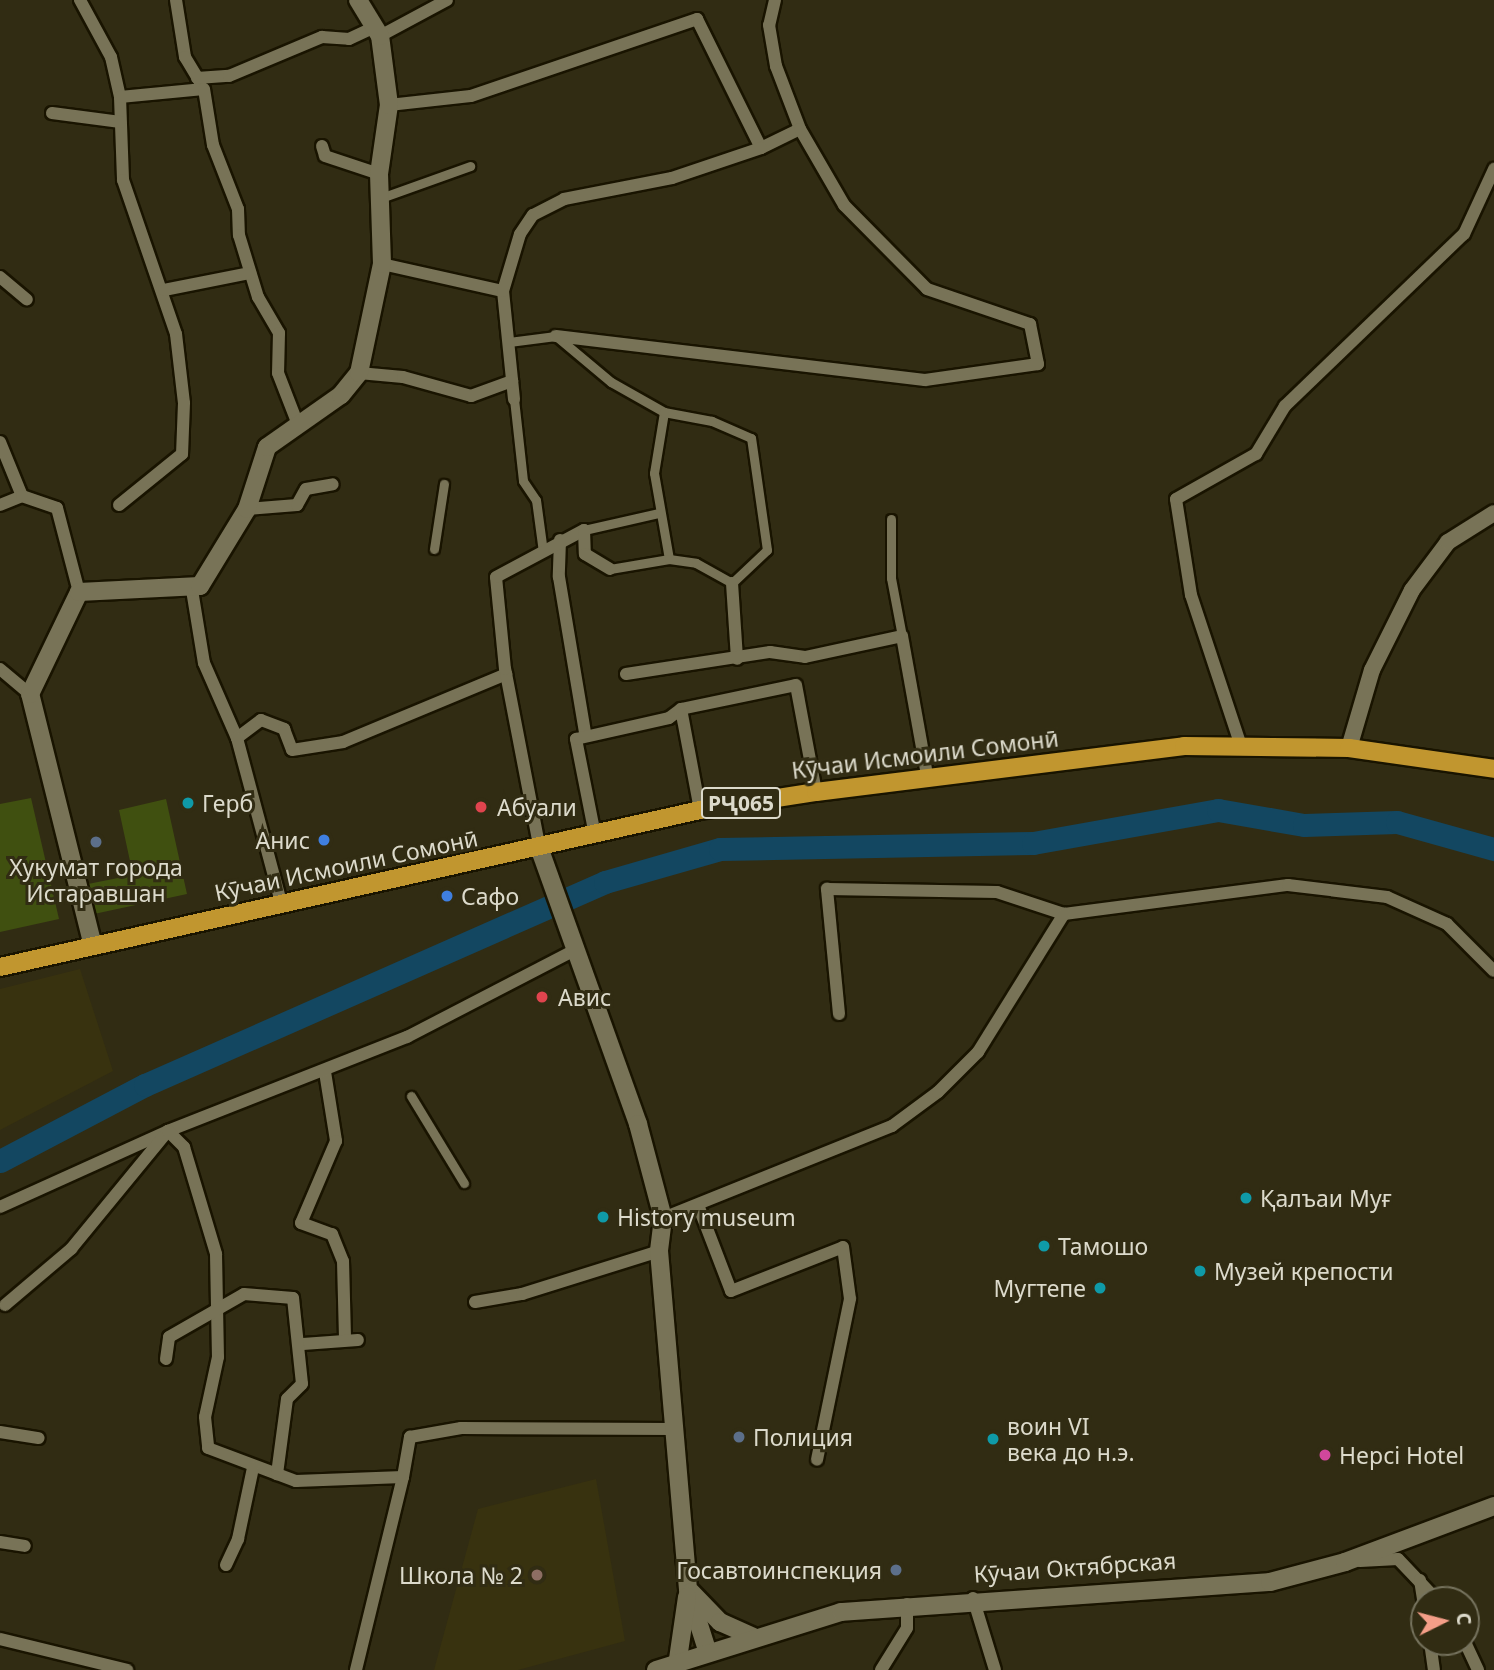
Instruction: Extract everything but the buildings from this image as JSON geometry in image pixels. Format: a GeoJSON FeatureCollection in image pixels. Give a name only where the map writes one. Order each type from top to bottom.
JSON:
{"type":"FeatureCollection","features":[{"type":"Feature","properties":{"kind":"main road"},"geometry":{"type":"LineString","coordinates":[[93,946],[30,694],[79,592],[192,590],[247,509],[267,447],[297,422],[341,395],[359,373],[382,264],[379,174],[389,105],[377,32],[358,0]]}},
{"type":"Feature","properties":{"kind":"main road","name":"Кӯчаи Исмоили Сомонӣ"},"geometry":{"type":"LineString","coordinates":[[0,967],[281,902],[541,855],[595,835],[700,810],[816,792],[1184,746],[1349,748],[1494,769]]}},
{"type":"Feature","properties":{"kind":"main road"},"geometry":{"type":"LineString","coordinates":[[541,855],[638,1124],[663,1218],[659,1251],[688,1590],[708,1650]]}},
{"type":"Feature","properties":{"kind":"main road","name":"Кӯчаи Октябрская"},"geometry":{"type":"LineString","coordinates":[[656,1670],[678,1659],[841,1612],[973,1598],[1270,1582],[1345,1562],[1494,1506]]}},
{"type":"Feature","properties":{"kind":"main road"},"geometry":{"type":"LineString","coordinates":[[688,1590],[720,1622],[753,1637]]}},
{"type":"Feature","properties":{"kind":"main road"},"geometry":{"type":"LineString","coordinates":[[678,1659],[688,1590]]}},
{"type":"Feature","properties":{"kind":"street"},"geometry":{"type":"LineString","coordinates":[[80,0],[111,57],[120,97],[123,180],[164,290],[184,403],[182,454],[119,505]]}},
{"type":"Feature","properties":{"kind":"street"},"geometry":{"type":"LineString","coordinates":[[176,0],[185,57],[201,83],[213,145],[238,209],[250,273],[279,334],[278,373],[297,422]]}},
{"type":"Feature","properties":{"kind":"street"},"geometry":{"type":"LineString","coordinates":[[120,97],[201,83],[262,66],[264,60],[322,37],[349,39],[377,32],[447,0]]}},
{"type":"Feature","properties":{"kind":"street"},"geometry":{"type":"LineString","coordinates":[[509,342],[556,336],[925,380],[1038,364],[1030,324],[927,289],[844,205],[800,129],[776,66],[769,25],[775,0]]}},
{"type":"Feature","properties":{"kind":"street"},"geometry":{"type":"LineString","coordinates":[[389,105],[471,96],[697,19],[761,148]]}},
{"type":"Feature","properties":{"kind":"street"},"geometry":{"type":"LineString","coordinates":[[52,113],[120,122]]}},
{"type":"Feature","properties":{"kind":"street"},"geometry":{"type":"LineString","coordinates":[[542,552],[536,500],[523,481],[503,291],[520,234],[533,215],[564,199],[671,178],[761,148],[800,129]]}},
{"type":"Feature","properties":{"kind":"street"},"geometry":{"type":"LineString","coordinates":[[322,146],[325,156],[379,174]]}},
{"type":"Feature","properties":{"kind":"street"},"geometry":{"type":"LineString","coordinates":[[379,199],[470,166]]}},
{"type":"Feature","properties":{"kind":"street"},"geometry":{"type":"LineString","coordinates":[[1241,746],[1191,595],[1176,499],[1256,454],[1285,405],[1464,234],[1494,169]]}},
{"type":"Feature","properties":{"kind":"street"},"geometry":{"type":"LineString","coordinates":[[382,264],[503,291]]}},
{"type":"Feature","properties":{"kind":"street"},"geometry":{"type":"LineString","coordinates":[[164,290],[250,273]]}},
{"type":"Feature","properties":{"kind":"street"},"geometry":{"type":"LineString","coordinates":[[0,277],[27,300]]}},
{"type":"Feature","properties":{"kind":"street"},"geometry":{"type":"LineString","coordinates":[[556,336],[611,382],[652,400],[664,412],[712,421],[751,439],[767,550],[732,583]]}},
{"type":"Feature","properties":{"kind":"street"},"geometry":{"type":"LineString","coordinates":[[359,373],[403,377],[471,396],[512,381]]}},
{"type":"Feature","properties":{"kind":"street"},"geometry":{"type":"LineString","coordinates":[[664,412],[655,450],[658,513],[669,559]]}},
{"type":"Feature","properties":{"kind":"street"},"geometry":{"type":"LineString","coordinates":[[0,442],[22,496]]}},
{"type":"Feature","properties":{"kind":"street"},"geometry":{"type":"LineString","coordinates":[[247,509],[297,505],[306,489],[333,484]]}},
{"type":"Feature","properties":{"kind":"street"},"geometry":{"type":"LineString","coordinates":[[434,549],[444,484]]}},
{"type":"Feature","properties":{"kind":"street"},"geometry":{"type":"LineString","coordinates":[[0,505],[22,496],[48,503],[64,518],[79,592]]}},
{"type":"Feature","properties":{"kind":"street"},"geometry":{"type":"LineString","coordinates":[[541,855],[506,674],[496,577],[560,540],[584,530],[658,513]]}},
{"type":"Feature","properties":{"kind":"street"},"geometry":{"type":"LineString","coordinates":[[1349,748],[1372,670],[1412,590],[1448,542],[1494,513]]}},
{"type":"Feature","properties":{"kind":"street"},"geometry":{"type":"LineString","coordinates":[[891,519],[891,578],[928,780]]}},
{"type":"Feature","properties":{"kind":"street"},"geometry":{"type":"LineString","coordinates":[[584,530],[585,554],[610,569],[669,559],[696,563],[732,583]]}},
{"type":"Feature","properties":{"kind":"street"},"geometry":{"type":"LineString","coordinates":[[560,540],[559,577],[585,733]]}},
{"type":"Feature","properties":{"kind":"street"},"geometry":{"type":"LineString","coordinates":[[732,583],[737,659]]}},
{"type":"Feature","properties":{"kind":"street"},"geometry":{"type":"LineString","coordinates":[[192,590],[204,663],[237,738],[281,902]]}},
{"type":"Feature","properties":{"kind":"street"},"geometry":{"type":"LineString","coordinates":[[626,674],[770,652],[804,657],[902,636]]}},
{"type":"Feature","properties":{"kind":"street"},"geometry":{"type":"LineString","coordinates":[[0,669],[30,694]]}},
{"type":"Feature","properties":{"kind":"street"},"geometry":{"type":"LineString","coordinates":[[237,738],[261,720],[284,729],[292,750],[343,742],[506,674]]}},
{"type":"Feature","properties":{"kind":"street"},"geometry":{"type":"LineString","coordinates":[[595,835],[576,739],[585,733],[669,718],[681,709],[796,685],[816,792]]}},
{"type":"Feature","properties":{"kind":"street"},"geometry":{"type":"LineString","coordinates":[[681,709],[700,810]]}},
{"type":"Feature","properties":{"kind":"street"},"geometry":{"type":"LineString","coordinates":[[839,1014],[827,889],[998,892],[1064,914],[1288,885],[1387,897],[1447,924],[1494,971]]}},
{"type":"Feature","properties":{"kind":"street"},"geometry":{"type":"LineString","coordinates":[[663,1218],[892,1126],[938,1092],[978,1052],[1064,914]]}},
{"type":"Feature","properties":{"kind":"street"},"geometry":{"type":"LineString","coordinates":[[0,1207],[168,1131],[325,1072],[407,1037],[575,950]]}},
{"type":"Feature","properties":{"kind":"street"},"geometry":{"type":"LineString","coordinates":[[303,1344],[351,1340],[343,1261],[332,1234],[301,1223],[336,1141],[325,1072]]}},
{"type":"Feature","properties":{"kind":"street"},"geometry":{"type":"LineString","coordinates":[[411,1096],[464,1183]]}},
{"type":"Feature","properties":{"kind":"street"},"geometry":{"type":"LineString","coordinates":[[5,1306],[71,1249],[168,1131]]}},
{"type":"Feature","properties":{"kind":"street"},"geometry":{"type":"LineString","coordinates":[[168,1131],[184,1147],[216,1254],[218,1357],[205,1417],[208,1448],[253,1468],[296,1481],[402,1477]]}},
{"type":"Feature","properties":{"kind":"street"},"geometry":{"type":"LineString","coordinates":[[698,1205],[731,1291],[843,1247],[850,1298],[817,1460]]}},
{"type":"Feature","properties":{"kind":"street"},"geometry":{"type":"LineString","coordinates":[[475,1302],[523,1294],[659,1251]]}},
{"type":"Feature","properties":{"kind":"street"},"geometry":{"type":"LineString","coordinates":[[166,1359],[169,1337],[218,1314],[244,1294],[293,1298],[303,1344],[302,1384],[287,1399],[277,1474]]}},
{"type":"Feature","properties":{"kind":"street"},"geometry":{"type":"LineString","coordinates":[[356,1670],[410,1437],[461,1428],[673,1429]]}},
{"type":"Feature","properties":{"kind":"street"},"geometry":{"type":"LineString","coordinates":[[0,1432],[39,1438]]}},
{"type":"Feature","properties":{"kind":"street"},"geometry":{"type":"LineString","coordinates":[[226,1565],[238,1539],[253,1468]]}},
{"type":"Feature","properties":{"kind":"street"},"geometry":{"type":"LineString","coordinates":[[0,1542],[25,1546]]}},
{"type":"Feature","properties":{"kind":"street"},"geometry":{"type":"LineString","coordinates":[[1345,1562],[1398,1559],[1426,1586]]}},
{"type":"Feature","properties":{"kind":"street"},"geometry":{"type":"LineString","coordinates":[[1420,1579],[1421,1586]]}},
{"type":"Feature","properties":{"kind":"street"},"geometry":{"type":"LineString","coordinates":[[973,1598],[991,1669]]}},
{"type":"Feature","properties":{"kind":"street"},"geometry":{"type":"LineString","coordinates":[[881,1670],[907,1628],[907,1604]]}},
{"type":"Feature","properties":{"kind":"street"},"geometry":{"type":"LineString","coordinates":[[0,1639],[127,1670]]}},
{"type":"Feature","properties":{"kind":"shaded area"},"geometry":{"type":"Polygon","coordinates":[[[80,969],[113,1071],[0,1130],[0,989],[80,969]]]}},
{"type":"Feature","properties":{"kind":"shaded area","name":"Школа № 2"},"geometry":{"type":"Polygon","coordinates":[[[596,1479],[625,1641],[518,1670],[434,1670],[478,1509],[596,1479]]]}},
{"type":"Feature","properties":{"kind":"green space"},"geometry":{"type":"Polygon","coordinates":[[[31,798],[59,919],[0,932],[0,804],[31,798]]]}},
{"type":"Feature","properties":{"kind":"green space"},"geometry":{"type":"Polygon","coordinates":[[[166,799],[187,894],[94,914],[88,884],[133,875],[119,810],[166,799]]]}},
{"type":"Feature","properties":{"kind":"waterway"},"geometry":{"type":"LineString","coordinates":[[0,1161],[145,1085],[605,882],[720,849],[1033,843],[1218,810],[1304,825],[1397,822],[1494,849]]}},
{"type":"Feature","properties":{"kind":"place","name":"Герб"},"geometry":{"type":"Point","coordinates":[188,803]}},
{"type":"Feature","properties":{"kind":"place","name":"Абуали"},"geometry":{"type":"Point","coordinates":[481,807]}},
{"type":"Feature","properties":{"kind":"place","name":"Анис"},"geometry":{"type":"Point","coordinates":[324,840]}},
{"type":"Feature","properties":{"kind":"place","name":"Хукумат города Истаравшан"},"geometry":{"type":"Point","coordinates":[96,842]}},
{"type":"Feature","properties":{"kind":"place","name":"Сафо"},"geometry":{"type":"Point","coordinates":[447,896]}},
{"type":"Feature","properties":{"kind":"place","name":"Авис"},"geometry":{"type":"Point","coordinates":[542,997]}},
{"type":"Feature","properties":{"kind":"place","name":"Қалъаи Муғ"},"geometry":{"type":"Point","coordinates":[1246,1198]}},
{"type":"Feature","properties":{"kind":"place","name":"History museum"},"geometry":{"type":"Point","coordinates":[603,1217]}},
{"type":"Feature","properties":{"kind":"place","name":"Тамошо"},"geometry":{"type":"Point","coordinates":[1044,1246]}},
{"type":"Feature","properties":{"kind":"place","name":"Музей крепости"},"geometry":{"type":"Point","coordinates":[1200,1271]}},
{"type":"Feature","properties":{"kind":"place","name":"Мугтепе"},"geometry":{"type":"Point","coordinates":[1100,1288]}},
{"type":"Feature","properties":{"kind":"place","name":"Полиция"},"geometry":{"type":"Point","coordinates":[739,1437]}},
{"type":"Feature","properties":{"kind":"place","name":"воин VI века до н.э."},"geometry":{"type":"Point","coordinates":[993,1439]}},
{"type":"Feature","properties":{"kind":"place","name":"Hepci Hotel"},"geometry":{"type":"Point","coordinates":[1325,1455]}},
{"type":"Feature","properties":{"kind":"place","name":"Госавтоинспекция"},"geometry":{"type":"Point","coordinates":[896,1570]}},
{"type":"Feature","properties":{"kind":"place","name":"Школа № 2"},"geometry":{"type":"Point","coordinates":[537,1575]}}]}
